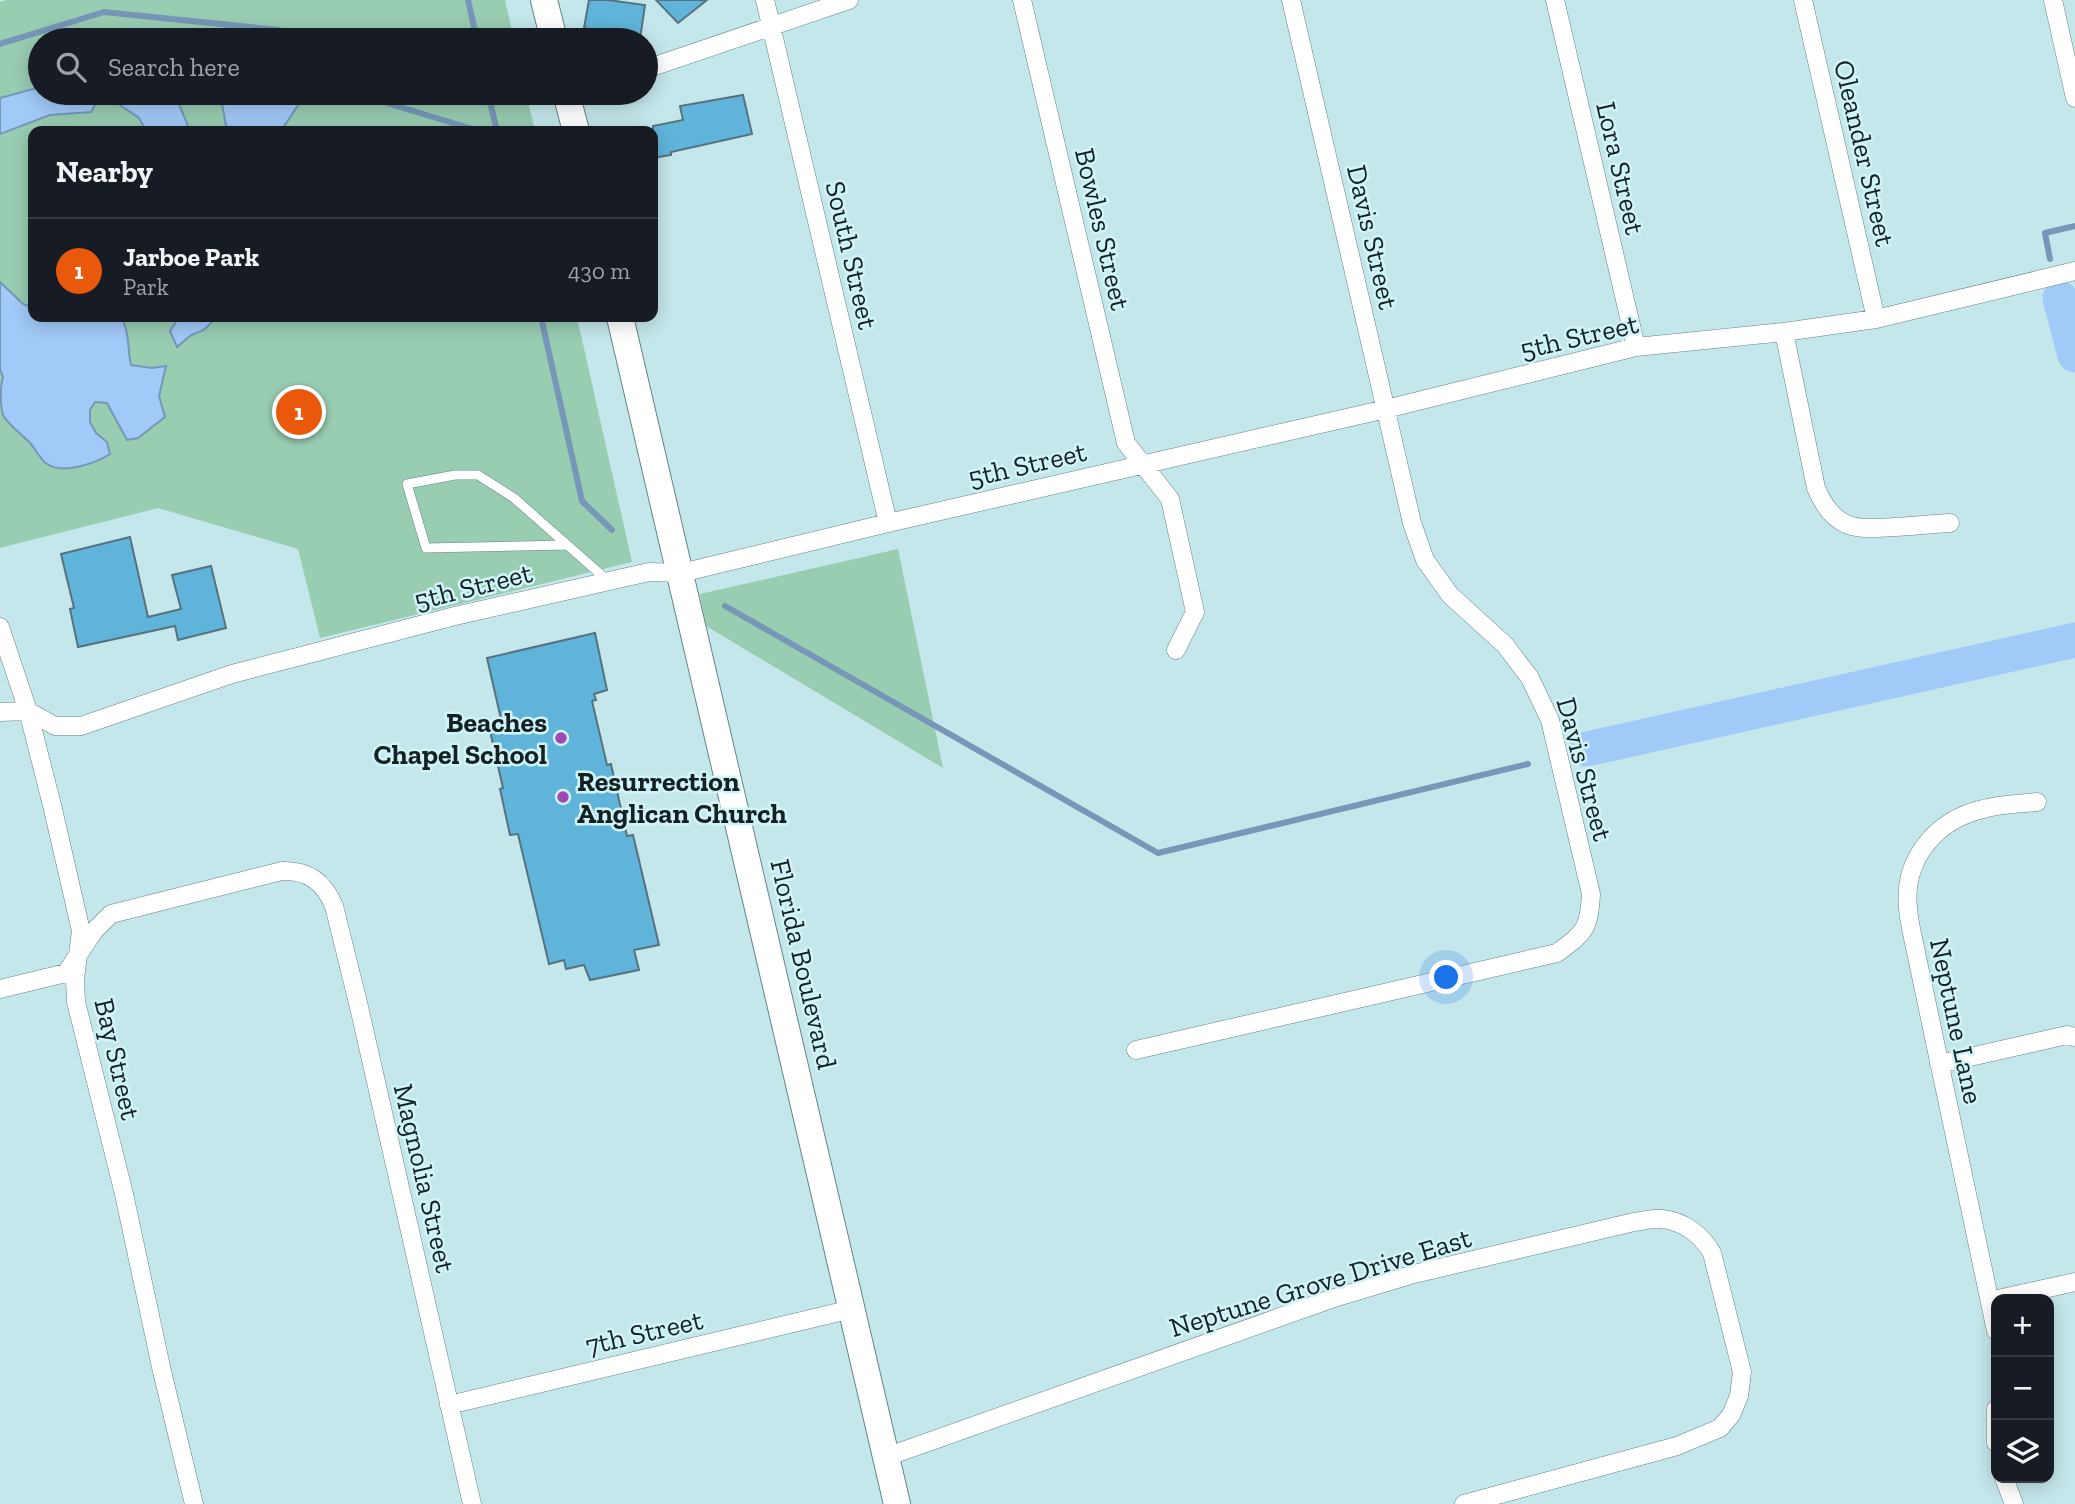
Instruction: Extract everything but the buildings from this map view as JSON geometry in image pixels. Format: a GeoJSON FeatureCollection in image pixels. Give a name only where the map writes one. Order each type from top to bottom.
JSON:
{"type":"FeatureCollection","features":[{"type":"Feature","properties":{"kind":"street"},"geometry":{"type":"LineString","coordinates":[[544,0],[551,28]]}},
{"type":"Feature","properties":{"kind":"street","name":"South Street"},"geometry":{"type":"LineString","coordinates":[[765,0],[888,523]]}},
{"type":"Feature","properties":{"kind":"street"},"geometry":{"type":"LineString","coordinates":[[658,65],[849,0]]}},
{"type":"Feature","properties":{"kind":"street","name":"Bowles Street"},"geometry":{"type":"LineString","coordinates":[[1021,0],[1126,443],[1170,499],[1195,612],[1176,650]]}},
{"type":"Feature","properties":{"kind":"street","name":"Davis Street"},"geometry":{"type":"LineString","coordinates":[[1136,1050],[1556,953],[1581,935],[1590,916],[1591,894],[1550,720],[1530,678],[1505,645],[1450,595],[1424,560],[1412,523],[1291,0]]}},
{"type":"Feature","properties":{"kind":"street","name":"Lora Street"},"geometry":{"type":"LineString","coordinates":[[1555,0],[1636,347]]}},
{"type":"Feature","properties":{"kind":"street","name":"Oleander Street"},"geometry":{"type":"LineString","coordinates":[[1803,0],[1876,319]]}},
{"type":"Feature","properties":{"kind":"street"},"geometry":{"type":"LineString","coordinates":[[2053,0],[2075,98]]}},
{"type":"Feature","properties":{"kind":"street"},"geometry":{"type":"LineString","coordinates":[[572,105],[575,126]]}},
{"type":"Feature","properties":{"kind":"street","name":"5th Street"},"geometry":{"type":"LineString","coordinates":[[28,710],[55,726],[81,726],[232,674],[608,581],[649,572],[681,573],[1387,409],[1636,347],[1784,332],[1876,319],[2075,271]]}},
{"type":"Feature","properties":{"kind":"street","name":"Florida Boulevard"},"geometry":{"type":"LineString","coordinates":[[621,322],[897,1504]]}},
{"type":"Feature","properties":{"kind":"street"},"geometry":{"type":"LineString","coordinates":[[1784,332],[1816,488],[1824,506],[1839,520],[1855,528],[1950,523]]}},
{"type":"Feature","properties":{"kind":"street","name":"Bay Street"},"geometry":{"type":"LineString","coordinates":[[0,627],[28,710],[52,805],[80,932],[75,979],[76,1002],[124,1194],[194,1504]]}},
{"type":"Feature","properties":{"kind":"street"},"geometry":{"type":"LineString","coordinates":[[0,712],[28,710]]}},
{"type":"Feature","properties":{"kind":"street","name":"Neptune Lane"},"geometry":{"type":"LineString","coordinates":[[1994,1294],[1938,1064],[1908,907],[1909,880],[1915,861],[1928,841],[1958,817],[1985,808],[2037,802]]}},
{"type":"Feature","properties":{"kind":"street","name":"Magnolia Street"},"geometry":{"type":"LineString","coordinates":[[78,955],[94,931],[111,914],[282,871],[295,870],[307,874],[328,892],[334,906],[368,1047],[472,1504]]}},
{"type":"Feature","properties":{"kind":"street"},"geometry":{"type":"LineString","coordinates":[[0,989],[66,973],[78,955]]}},
{"type":"Feature","properties":{"kind":"street"},"geometry":{"type":"LineString","coordinates":[[1938,1064],[2067,1035],[2075,1037]]}},
{"type":"Feature","properties":{"kind":"street","name":"Neptune Grove Drive East"},"geometry":{"type":"LineString","coordinates":[[886,1457],[1331,1300],[1414,1274],[1634,1222],[1661,1219],[1679,1223],[1697,1233],[1712,1253],[1742,1372],[1731,1415],[1720,1428],[1677,1446],[1464,1504]]}},
{"type":"Feature","properties":{"kind":"street"},"geometry":{"type":"LineString","coordinates":[[2022,1294],[2075,1282]]}},
{"type":"Feature","properties":{"kind":"street","name":"7th Street"},"geometry":{"type":"LineString","coordinates":[[449,1405],[852,1309]]}},
{"type":"Feature","properties":{"kind":"street"},"geometry":{"type":"LineString","coordinates":[[2006,1483],[2014,1504]]}},
{"type":"Feature","properties":{"kind":"lane"},"geometry":{"type":"LineString","coordinates":[[567,545],[426,548],[407,484],[455,475],[478,475],[514,498],[608,581]]}},
{"type":"Feature","properties":{"kind":"green space"},"geometry":{"type":"Polygon","coordinates":[[[505,0],[511,28],[28,28],[28,105],[529,105],[534,126],[28,126],[28,322],[578,322],[632,562],[320,638],[298,549],[158,508],[0,548],[0,2],[505,0]]]}},
{"type":"Feature","properties":{"kind":"green space"},"geometry":{"type":"Polygon","coordinates":[[[898,549],[943,768],[706,626],[700,594],[898,549]]]}},
{"type":"Feature","properties":{"kind":"water"},"geometry":{"type":"Polygon","coordinates":[[[28,90],[28,105],[95,105],[91,112],[50,115],[0,134],[0,98],[28,90]]]}},
{"type":"Feature","properties":{"kind":"water"},"geometry":{"type":"Polygon","coordinates":[[[120,105],[179,105],[188,126],[143,126],[139,118],[120,105]]]}},
{"type":"Feature","properties":{"kind":"water"},"geometry":{"type":"Polygon","coordinates":[[[222,105],[298,105],[284,126],[226,126],[222,105]]]}},
{"type":"Feature","properties":{"kind":"water"},"geometry":{"type":"Polygon","coordinates":[[[0,282],[28,306],[28,322],[124,322],[131,365],[152,368],[166,366],[159,396],[165,417],[138,438],[127,440],[107,403],[95,402],[90,410],[90,422],[96,433],[107,442],[110,454],[88,464],[70,468],[54,467],[40,457],[3,415],[3,377],[0,369],[0,282]]]}},
{"type":"Feature","properties":{"kind":"water"},"geometry":{"type":"Polygon","coordinates":[[[176,322],[212,322],[177,347],[170,331],[176,322]]]}},
{"type":"Feature","properties":{"kind":"waterway"},"geometry":{"type":"LineString","coordinates":[[468,0],[474,28]]}},
{"type":"Feature","properties":{"kind":"waterway"},"geometry":{"type":"LineString","coordinates":[[52,28],[104,12],[260,28]]}},
{"type":"Feature","properties":{"kind":"waterway"},"geometry":{"type":"LineString","coordinates":[[0,44],[28,35]]}},
{"type":"Feature","properties":{"kind":"waterway"},"geometry":{"type":"LineString","coordinates":[[394,105],[463,126]]}},
{"type":"Feature","properties":{"kind":"waterway"},"geometry":{"type":"LineString","coordinates":[[491,105],[496,126]]}},
{"type":"Feature","properties":{"kind":"waterway"},"geometry":{"type":"LineString","coordinates":[[2050,259],[2045,233],[2075,226]]}},
{"type":"Feature","properties":{"kind":"waterway"},"geometry":{"type":"LineString","coordinates":[[2060,298],[2075,355]]}},
{"type":"Feature","properties":{"kind":"waterway"},"geometry":{"type":"LineString","coordinates":[[542,322],[582,501],[612,530]]}},
{"type":"Feature","properties":{"kind":"waterway"},"geometry":{"type":"LineString","coordinates":[[725,606],[1158,853],[1528,764]]}},
{"type":"Feature","properties":{"kind":"waterway"},"geometry":{"type":"LineString","coordinates":[[1587,749],[2075,640]]}},
{"type":"Feature","properties":{"kind":"place","name":"Jarboe Park"},"geometry":{"type":"Point","coordinates":[299,412]}},
{"type":"Feature","properties":{"kind":"place","name":"Beaches Chapel School"},"geometry":{"type":"Point","coordinates":[561,738]}},
{"type":"Feature","properties":{"kind":"place","name":"Resurrection Anglican Church"},"geometry":{"type":"Point","coordinates":[563,797]}}]}
